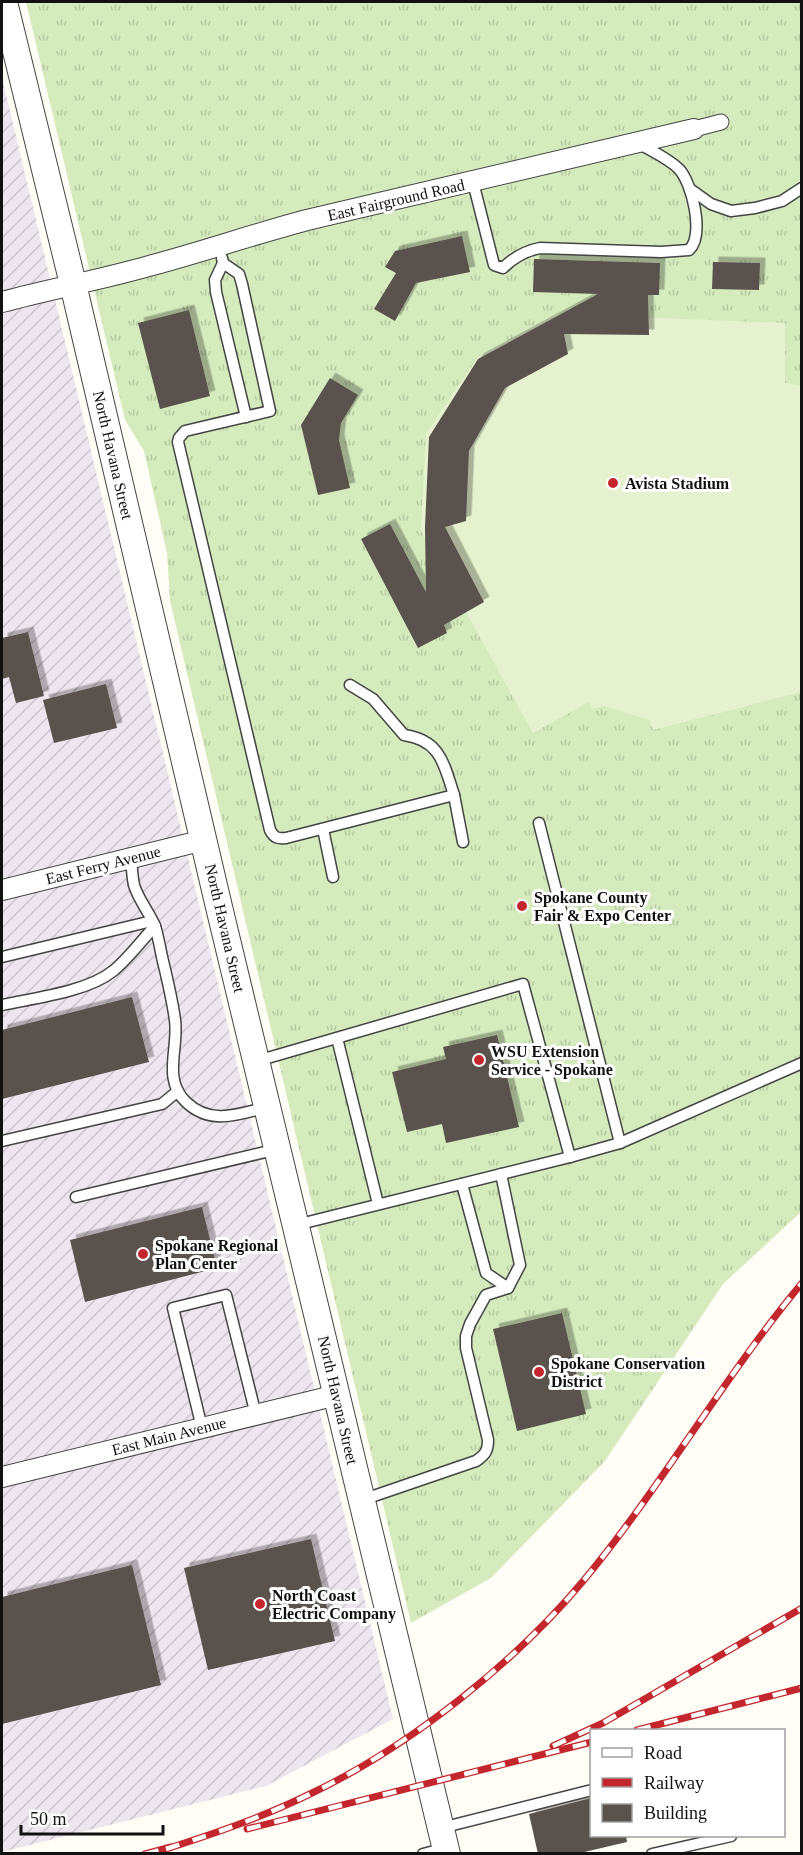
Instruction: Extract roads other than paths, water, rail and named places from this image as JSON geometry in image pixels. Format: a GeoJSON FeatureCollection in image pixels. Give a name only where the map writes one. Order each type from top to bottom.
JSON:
{"type":"FeatureCollection","features":[{"type":"Feature","properties":{"kind":"street","name":"North Havana Street"},"geometry":{"type":"LineString","coordinates":[[4,2],[362,1500],[439,1846]]}},
{"type":"Feature","properties":{"kind":"street","name":"East Fairground Road"},"geometry":{"type":"LineString","coordinates":[[2,302],[147,267],[221,255],[252,234],[721,123]]}},
{"type":"Feature","properties":{"kind":"street","name":"East Ferry Avenue"},"geometry":{"type":"LineString","coordinates":[[2,890],[204,840]]}},
{"type":"Feature","properties":{"kind":"street","name":"East Main Avenue"},"geometry":{"type":"LineString","coordinates":[[2,1477],[337,1395]]}},
{"type":"Feature","properties":{"kind":"lane"},"geometry":{"type":"LineString","coordinates":[[473,182],[494,265],[503,268],[513,258],[540,248],[661,252],[689,250],[695,241],[697,230],[690,189],[679,169],[637,142]]}},
{"type":"Feature","properties":{"kind":"lane"},"geometry":{"type":"LineString","coordinates":[[690,189],[711,204],[731,211],[782,201],[797,191]]}},
{"type":"Feature","properties":{"kind":"lane"},"geometry":{"type":"LineString","coordinates":[[221,255],[238,274],[242,284],[270,411],[185,431],[179,438],[179,449],[270,831],[273,836],[279,838],[454,795]]}},
{"type":"Feature","properties":{"kind":"lane"},"geometry":{"type":"LineString","coordinates":[[221,255],[214,280],[246,417]]}},
{"type":"Feature","properties":{"kind":"lane"},"geometry":{"type":"LineString","coordinates":[[350,685],[373,699],[404,735],[429,742],[442,759],[454,795],[464,842]]}},
{"type":"Feature","properties":{"kind":"lane"},"geometry":{"type":"LineString","coordinates":[[539,823],[621,1143]]}},
{"type":"Feature","properties":{"kind":"lane"},"geometry":{"type":"LineString","coordinates":[[323,829],[333,877]]}},
{"type":"Feature","properties":{"kind":"lane"},"geometry":{"type":"LineString","coordinates":[[131,858],[135,886],[154,924],[174,1015],[177,1034],[172,1060],[172,1077],[178,1091],[186,1102],[200,1112],[213,1117],[268,1107]]}},
{"type":"Feature","properties":{"kind":"lane"},"geometry":{"type":"LineString","coordinates":[[2,957],[154,924]]}},
{"type":"Feature","properties":{"kind":"lane"},"geometry":{"type":"LineString","coordinates":[[2,1005],[81,987],[102,979],[115,970],[154,924]]}},
{"type":"Feature","properties":{"kind":"lane"},"geometry":{"type":"LineString","coordinates":[[257,1060],[523,984],[570,1157]]}},
{"type":"Feature","properties":{"kind":"lane"},"geometry":{"type":"LineString","coordinates":[[337,1038],[378,1204]]}},
{"type":"Feature","properties":{"kind":"lane"},"geometry":{"type":"LineString","coordinates":[[296,1225],[621,1143],[801,1063]]}},
{"type":"Feature","properties":{"kind":"lane"},"geometry":{"type":"LineString","coordinates":[[2,1141],[162,1104],[178,1091]]}},
{"type":"Feature","properties":{"kind":"lane"},"geometry":{"type":"LineString","coordinates":[[76,1197],[278,1149]]}},
{"type":"Feature","properties":{"kind":"lane"},"geometry":{"type":"LineString","coordinates":[[362,1500],[476,1461],[484,1456],[488,1448],[466,1348],[466,1336],[486,1295],[508,1288],[520,1264],[501,1174]]}},
{"type":"Feature","properties":{"kind":"lane"},"geometry":{"type":"LineString","coordinates":[[462,1184],[486,1273],[508,1288]]}},
{"type":"Feature","properties":{"kind":"lane"},"geometry":{"type":"LineString","coordinates":[[202,1428],[173,1308],[226,1295],[256,1415]]}},
{"type":"Feature","properties":{"kind":"lane"},"geometry":{"type":"LineString","coordinates":[[439,1846],[590,1790]]}},
{"type":"Feature","properties":{"kind":"lane"},"geometry":{"type":"LineString","coordinates":[[655,1853],[727,1837]]}},
{"type":"Feature","properties":{"kind":"railway"},"geometry":{"type":"LineString","coordinates":[[166,1849],[296,1801],[350,1773],[424,1726],[494,1671],[557,1611],[613,1544],[746,1356],[802,1283]]}},
{"type":"Feature","properties":{"kind":"railway"},"geometry":{"type":"LineString","coordinates":[[553,1746],[603,1723],[802,1608]]}},
{"type":"Feature","properties":{"kind":"railway"},"geometry":{"type":"LineString","coordinates":[[641,1729],[802,1688]]}},
{"type":"Feature","properties":{"kind":"railway"},"geometry":{"type":"LineString","coordinates":[[247,1829],[590,1743]]}},
{"type":"Feature","properties":{"kind":"railway"},"geometry":{"type":"LineString","coordinates":[[145,1854],[171,1847]]}},
{"type":"Feature","properties":{"kind":"place","name":"Avista Stadium"},"geometry":{"type":"Point","coordinates":[613,483]}},
{"type":"Feature","properties":{"kind":"place","name":"Spokane County Fair & Expo Center"},"geometry":{"type":"Point","coordinates":[522,906]}},
{"type":"Feature","properties":{"kind":"place","name":"WSU Extension Service - Spokane"},"geometry":{"type":"Point","coordinates":[479,1060]}},
{"type":"Feature","properties":{"kind":"place","name":"Spokane Regional Plan Center"},"geometry":{"type":"Point","coordinates":[143,1254]}},
{"type":"Feature","properties":{"kind":"place","name":"Spokane Conservation District"},"geometry":{"type":"Point","coordinates":[539,1372]}},
{"type":"Feature","properties":{"kind":"place","name":"North Coast Electric Company"},"geometry":{"type":"Point","coordinates":[260,1604]}}]}
